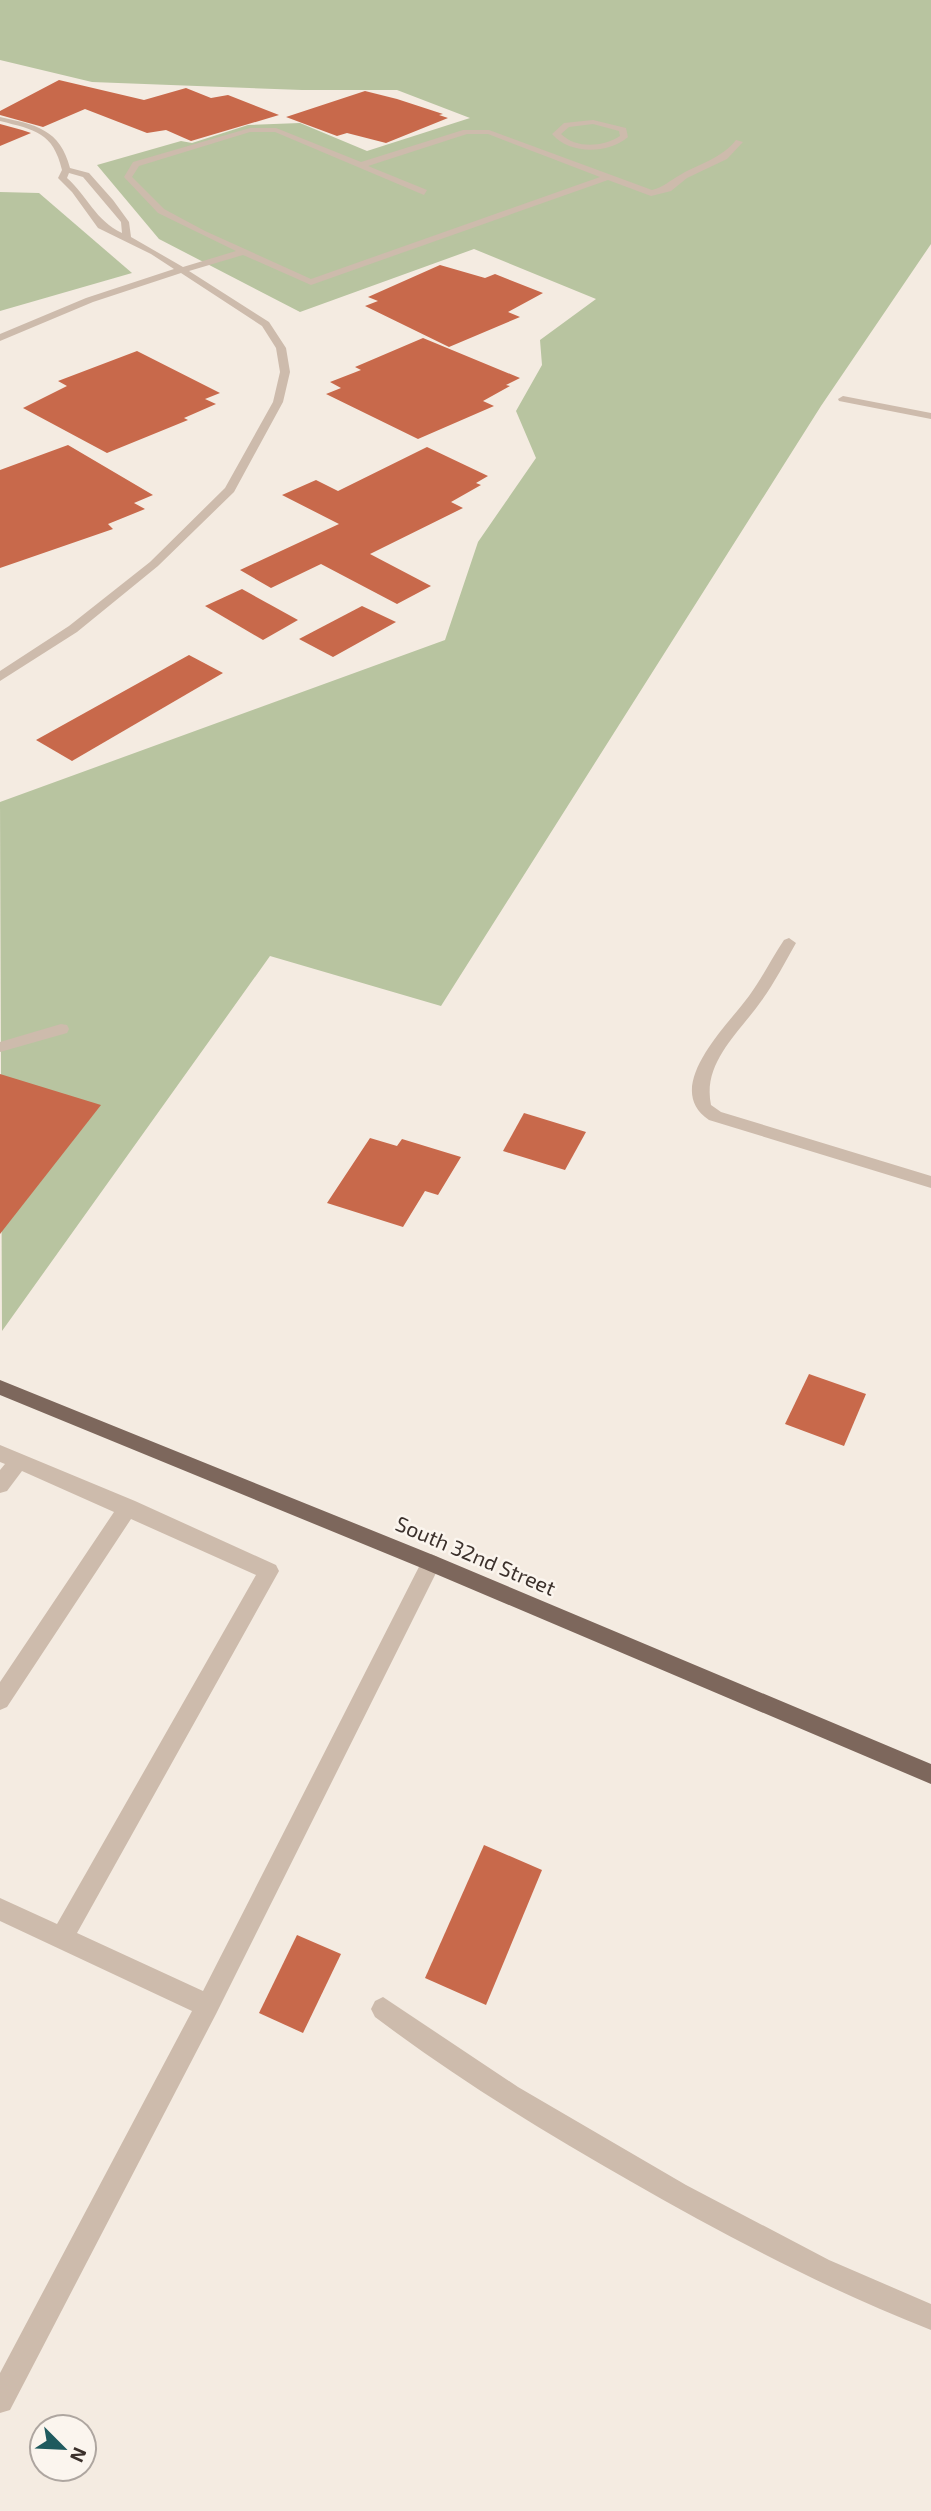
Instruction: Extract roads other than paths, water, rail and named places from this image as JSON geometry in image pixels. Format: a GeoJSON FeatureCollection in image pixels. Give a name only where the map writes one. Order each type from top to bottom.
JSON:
{"type":"FeatureCollection","features":[{"type":"Feature","properties":{"kind":"main road","name":"South 32nd Street"},"geometry":{"type":"LineString","coordinates":[[0,1387],[431,1563],[931,1774]]}},
{"type":"Feature","properties":{"kind":"street"},"geometry":{"type":"LineString","coordinates":[[0,119],[24,125],[45,135],[59,148],[66,170],[62,178],[101,226],[154,252],[266,324],[281,348],[285,372],[278,402],[230,490],[155,564],[73,629],[0,677]]}},
{"type":"Feature","properties":{"kind":"street"},"geometry":{"type":"LineString","coordinates":[[544,152],[569,143],[606,145],[620,141],[625,134],[611,125],[575,123],[561,127],[556,134],[569,143]]}},
{"type":"Feature","properties":{"kind":"street"},"geometry":{"type":"LineString","coordinates":[[8,130],[24,125]]}},
{"type":"Feature","properties":{"kind":"street"},"geometry":{"type":"LineString","coordinates":[[424,192],[276,130],[250,130],[136,164],[128,177],[161,211],[202,233],[311,282],[607,177]]}},
{"type":"Feature","properties":{"kind":"street"},"geometry":{"type":"LineString","coordinates":[[361,165],[466,132],[489,132],[648,193],[664,191],[674,180],[726,156],[738,142]]}},
{"type":"Feature","properties":{"kind":"street"},"geometry":{"type":"LineString","coordinates":[[66,170],[86,175],[110,202],[125,222],[127,240]]}},
{"type":"Feature","properties":{"kind":"street"},"geometry":{"type":"LineString","coordinates":[[87,207],[110,202]]}},
{"type":"Feature","properties":{"kind":"street"},"geometry":{"type":"LineString","coordinates":[[0,338],[37,320],[180,270],[244,252]]}},
{"type":"Feature","properties":{"kind":"street"},"geometry":{"type":"LineString","coordinates":[[843,399],[931,416]]}},
{"type":"Feature","properties":{"kind":"street"},"geometry":{"type":"LineString","coordinates":[[789,943],[755,999],[704,1070],[697,1095],[703,1108],[715,1115],[931,1182]]}},
{"type":"Feature","properties":{"kind":"street"},"geometry":{"type":"LineString","coordinates":[[0,1047],[61,1029]]}},
{"type":"Feature","properties":{"kind":"street"},"geometry":{"type":"LineString","coordinates":[[0,1485],[9,1456],[269,1571],[62,1938]]}},
{"type":"Feature","properties":{"kind":"street"},"geometry":{"type":"LineString","coordinates":[[0,1700],[128,1507]]}},
{"type":"Feature","properties":{"kind":"street"},"geometry":{"type":"LineString","coordinates":[[0,2400],[208,2006],[431,1563]]}},
{"type":"Feature","properties":{"kind":"street"},"geometry":{"type":"LineString","coordinates":[[0,1909],[208,2006]]}},
{"type":"Feature","properties":{"kind":"street"},"geometry":{"type":"LineString","coordinates":[[383,2009],[500,2091],[698,2206],[795,2259],[874,2296],[931,2317]]}}]}
